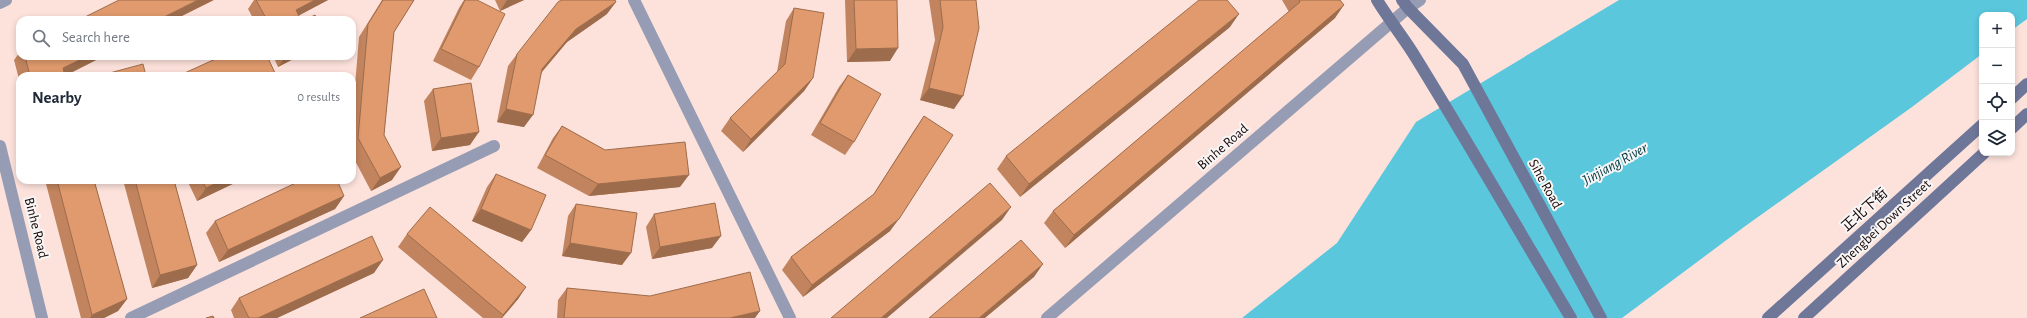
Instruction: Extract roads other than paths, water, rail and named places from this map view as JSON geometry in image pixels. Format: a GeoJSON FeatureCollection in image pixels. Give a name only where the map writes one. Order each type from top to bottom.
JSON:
{"type":"FeatureCollection","features":[{"type":"Feature","properties":{"kind":"street"},"geometry":{"type":"LineString","coordinates":[[0,3],[6,0]]}},
{"type":"Feature","properties":{"kind":"street"},"geometry":{"type":"LineString","coordinates":[[634,0],[790,318]]}},
{"type":"Feature","properties":{"kind":"street"},"geometry":{"type":"LineString","coordinates":[[1377,0],[1391,23],[1407,43],[1434,86],[1571,318]]}},
{"type":"Feature","properties":{"kind":"street","name":"Binhe Road"},"geometry":{"type":"LineString","coordinates":[[1047,318],[1391,23],[1405,4],[1420,0]]}},
{"type":"Feature","properties":{"kind":"street","name":"Sihe Road"},"geometry":{"type":"LineString","coordinates":[[1405,4],[1463,64],[1601,318]]}},
{"type":"Feature","properties":{"kind":"street"},"geometry":{"type":"LineString","coordinates":[[2015,95],[2027,84]]}},
{"type":"Feature","properties":{"kind":"street"},"geometry":{"type":"LineString","coordinates":[[2015,125],[2027,114]]}},
{"type":"Feature","properties":{"kind":"street","name":"正北下街"},"geometry":{"type":"LineString","coordinates":[[1768,318],[1979,128]]}},
{"type":"Feature","properties":{"kind":"street","name":"Binhe Road"},"geometry":{"type":"LineString","coordinates":[[0,146],[42,318]]}},
{"type":"Feature","properties":{"kind":"street"},"geometry":{"type":"LineString","coordinates":[[131,318],[494,146]]}},
{"type":"Feature","properties":{"kind":"street","name":"Zhengbei Down Street"},"geometry":{"type":"LineString","coordinates":[[1804,318],[1981,156]]}},
{"type":"Feature","properties":{"kind":"water","name":"Jinjiang River"},"geometry":{"type":"Polygon","coordinates":[[[1619,0],[2027,0],[2027,19],[2015,28],[2015,12],[1979,12],[1979,56],[1912,107],[1744,227],[1622,318],[1242,318],[1337,243],[1416,122],[1619,0]]]}}]}
